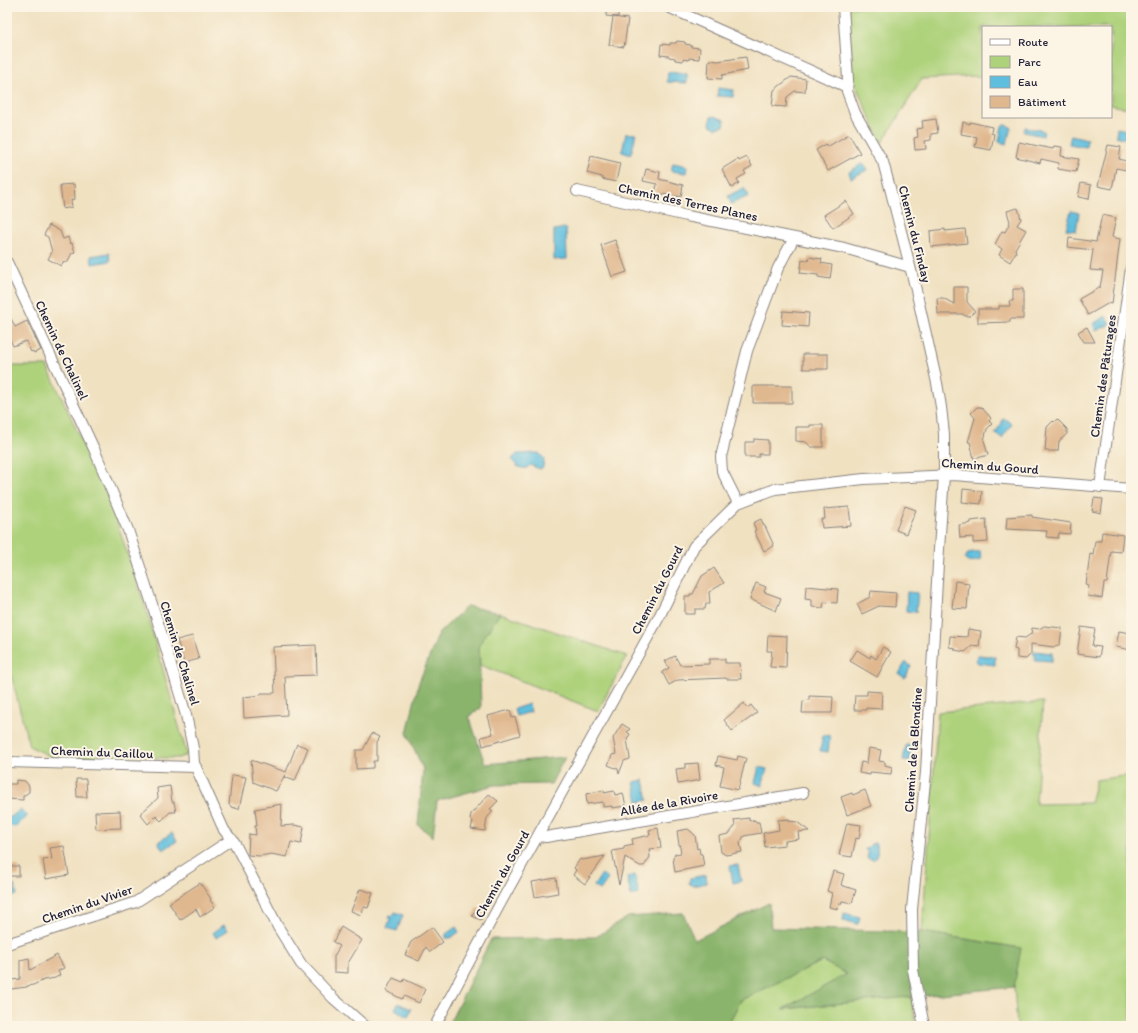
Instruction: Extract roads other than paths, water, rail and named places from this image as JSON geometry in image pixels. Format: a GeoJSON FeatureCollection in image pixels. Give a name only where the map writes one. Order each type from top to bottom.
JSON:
{"type":"FeatureCollection","features":[{"type":"Feature","properties":{"kind":"street"},"geometry":{"type":"LineString","coordinates":[[668,7],[847,87]]}},
{"type":"Feature","properties":{"kind":"street","name":"Chemin du Finday"},"geometry":{"type":"LineString","coordinates":[[843,7],[848,79],[847,91],[855,113],[883,162],[910,267],[937,383],[941,407],[944,434],[944,475]]}},
{"type":"Feature","properties":{"kind":"street","name":"Chemin des Terres Planes"},"geometry":{"type":"LineString","coordinates":[[577,191],[687,216],[844,248],[910,267]]}},
{"type":"Feature","properties":{"kind":"street"},"geometry":{"type":"LineString","coordinates":[[738,503],[722,471],[721,457],[747,351],[778,268],[794,238]]}},
{"type":"Feature","properties":{"kind":"street","name":"Chemin de Chalinel"},"geometry":{"type":"LineString","coordinates":[[7,262],[94,450],[128,530],[186,715],[193,748],[194,763],[224,830],[232,839],[278,927],[301,964],[333,998],[365,1026]]}},
{"type":"Feature","properties":{"kind":"street","name":"Chemin des Pâturages"},"geometry":{"type":"LineString","coordinates":[[1100,487],[1131,268]]}},
{"type":"Feature","properties":{"kind":"street","name":"Chemin du Gourd"},"geometry":{"type":"LineString","coordinates":[[435,1026],[659,617],[694,546],[738,503],[775,489],[864,479],[944,475],[1131,489]]}},
{"type":"Feature","properties":{"kind":"street","name":"Chemin de la Blondine"},"geometry":{"type":"LineString","coordinates":[[924,1026],[912,970],[912,908],[926,772],[944,475]]}},
{"type":"Feature","properties":{"kind":"street","name":"Chemin du Caillou"},"geometry":{"type":"LineString","coordinates":[[7,762],[196,767]]}},
{"type":"Feature","properties":{"kind":"street","name":"Allée de la Rivoire"},"geometry":{"type":"LineString","coordinates":[[538,836],[546,837],[803,793]]}},
{"type":"Feature","properties":{"kind":"street","name":"Chemin du Vivier"},"geometry":{"type":"LineString","coordinates":[[7,944],[136,902],[232,839]]}},
{"type":"Feature","properties":{"kind":"water"},"geometry":{"type":"Polygon","coordinates":[[[668,72],[687,74],[687,83],[667,82],[668,72]]]}},
{"type":"Feature","properties":{"kind":"water"},"geometry":{"type":"Polygon","coordinates":[[[718,88],[734,90],[733,97],[717,96],[718,88]]]}},
{"type":"Feature","properties":{"kind":"water"},"geometry":{"type":"Polygon","coordinates":[[[714,116],[725,120],[724,126],[716,128],[710,125],[711,117],[714,116]]]}},
{"type":"Feature","properties":{"kind":"water"},"geometry":{"type":"Polygon","coordinates":[[[1005,125],[1011,127],[1007,144],[999,142],[1002,126],[1005,125]]]}},
{"type":"Feature","properties":{"kind":"water"},"geometry":{"type":"Polygon","coordinates":[[[1025,127],[1044,131],[1043,136],[1024,132],[1025,127]]]}},
{"type":"Feature","properties":{"kind":"water"},"geometry":{"type":"Polygon","coordinates":[[[1117,128],[1131,131],[1131,142],[1127,139],[1116,136],[1117,128]]]}},
{"type":"Feature","properties":{"kind":"water"},"geometry":{"type":"Polygon","coordinates":[[[626,133],[636,134],[631,155],[622,152],[626,133]]]}},
{"type":"Feature","properties":{"kind":"water"},"geometry":{"type":"Polygon","coordinates":[[[1071,135],[1087,139],[1086,147],[1069,144],[1071,135]]]}},
{"type":"Feature","properties":{"kind":"water"},"geometry":{"type":"Polygon","coordinates":[[[673,163],[687,166],[686,173],[671,171],[673,163]]]}},
{"type":"Feature","properties":{"kind":"water"},"geometry":{"type":"Polygon","coordinates":[[[863,163],[867,170],[851,178],[849,172],[863,163]]]}},
{"type":"Feature","properties":{"kind":"water"},"geometry":{"type":"Polygon","coordinates":[[[744,188],[749,196],[731,204],[728,196],[744,188]]]}},
{"type":"Feature","properties":{"kind":"water"},"geometry":{"type":"Polygon","coordinates":[[[1071,211],[1079,213],[1076,231],[1066,229],[1071,211]]]}},
{"type":"Feature","properties":{"kind":"water"},"geometry":{"type":"Polygon","coordinates":[[[565,228],[567,259],[554,260],[554,230],[565,228]]]}},
{"type":"Feature","properties":{"kind":"water"},"geometry":{"type":"Polygon","coordinates":[[[109,253],[110,261],[92,264],[91,256],[109,253]]]}},
{"type":"Feature","properties":{"kind":"water"},"geometry":{"type":"Polygon","coordinates":[[[1106,316],[1110,324],[1096,331],[1093,324],[1106,316]]]}},
{"type":"Feature","properties":{"kind":"water"},"geometry":{"type":"Polygon","coordinates":[[[1003,419],[1012,424],[1002,438],[995,433],[1003,419]]]}},
{"type":"Feature","properties":{"kind":"water"},"geometry":{"type":"Polygon","coordinates":[[[539,453],[544,459],[543,467],[540,469],[530,465],[527,468],[520,467],[516,465],[512,459],[517,454],[539,453]]]}},
{"type":"Feature","properties":{"kind":"water"},"geometry":{"type":"Polygon","coordinates":[[[980,551],[981,560],[970,562],[965,559],[968,553],[980,551]]]}},
{"type":"Feature","properties":{"kind":"water"},"geometry":{"type":"Polygon","coordinates":[[[907,592],[918,593],[916,612],[906,611],[907,592]]]}},
{"type":"Feature","properties":{"kind":"water"},"geometry":{"type":"Polygon","coordinates":[[[1034,651],[1052,653],[1052,661],[1035,660],[1035,654],[1033,654],[1034,651]]]}},
{"type":"Feature","properties":{"kind":"water"},"geometry":{"type":"Polygon","coordinates":[[[977,656],[995,657],[995,665],[978,663],[976,661],[977,656]]]}},
{"type":"Feature","properties":{"kind":"water"},"geometry":{"type":"Polygon","coordinates":[[[905,663],[911,666],[905,678],[899,674],[905,663]]]}},
{"type":"Feature","properties":{"kind":"water"},"geometry":{"type":"Polygon","coordinates":[[[529,704],[531,712],[516,716],[514,709],[529,704]]]}},
{"type":"Feature","properties":{"kind":"water"},"geometry":{"type":"Polygon","coordinates":[[[823,735],[830,736],[828,752],[820,751],[823,735]]]}},
{"type":"Feature","properties":{"kind":"water"},"geometry":{"type":"Polygon","coordinates":[[[906,745],[911,746],[909,761],[903,760],[906,745]]]}},
{"type":"Feature","properties":{"kind":"water"},"geometry":{"type":"Polygon","coordinates":[[[759,767],[767,769],[762,786],[755,783],[759,767]]]}},
{"type":"Feature","properties":{"kind":"water"},"geometry":{"type":"Polygon","coordinates":[[[644,780],[648,800],[638,802],[634,782],[644,780]]]}},
{"type":"Feature","properties":{"kind":"water"},"geometry":{"type":"Polygon","coordinates":[[[21,809],[27,817],[15,827],[9,826],[7,820],[9,817],[21,809]]]}},
{"type":"Feature","properties":{"kind":"water"},"geometry":{"type":"Polygon","coordinates":[[[172,833],[177,841],[163,850],[158,842],[172,833]]]}},
{"type":"Feature","properties":{"kind":"water"},"geometry":{"type":"Polygon","coordinates":[[[875,843],[877,852],[876,857],[873,860],[867,858],[868,853],[865,849],[869,848],[871,844],[875,843]]]}},
{"type":"Feature","properties":{"kind":"water"},"geometry":{"type":"Polygon","coordinates":[[[738,865],[741,881],[733,883],[730,866],[738,865]]]}},
{"type":"Feature","properties":{"kind":"water"},"geometry":{"type":"Polygon","coordinates":[[[602,874],[608,879],[600,890],[594,886],[602,874]]]}},
{"type":"Feature","properties":{"kind":"water"},"geometry":{"type":"Polygon","coordinates":[[[635,875],[639,894],[631,896],[627,877],[635,875]]]}},
{"type":"Feature","properties":{"kind":"water"},"geometry":{"type":"Polygon","coordinates":[[[706,875],[707,883],[692,886],[689,883],[690,878],[706,875]]]}},
{"type":"Feature","properties":{"kind":"water"},"geometry":{"type":"Polygon","coordinates":[[[14,885],[17,895],[7,898],[7,890],[11,889],[10,887],[14,885]]]}},
{"type":"Feature","properties":{"kind":"water"},"geometry":{"type":"Polygon","coordinates":[[[395,912],[403,915],[397,931],[387,928],[390,915],[393,916],[395,912]]]}},
{"type":"Feature","properties":{"kind":"water"},"geometry":{"type":"Polygon","coordinates":[[[844,913],[860,917],[858,924],[843,920],[844,913]]]}},
{"type":"Feature","properties":{"kind":"water"},"geometry":{"type":"Polygon","coordinates":[[[224,925],[228,930],[216,938],[213,932],[224,925]]]}},
{"type":"Feature","properties":{"kind":"water"},"geometry":{"type":"Polygon","coordinates":[[[456,927],[459,932],[450,938],[446,938],[446,934],[456,927]]]}},
{"type":"Feature","properties":{"kind":"water"},"geometry":{"type":"Polygon","coordinates":[[[398,1003],[411,1009],[408,1017],[395,1009],[398,1003]]]}}]}
